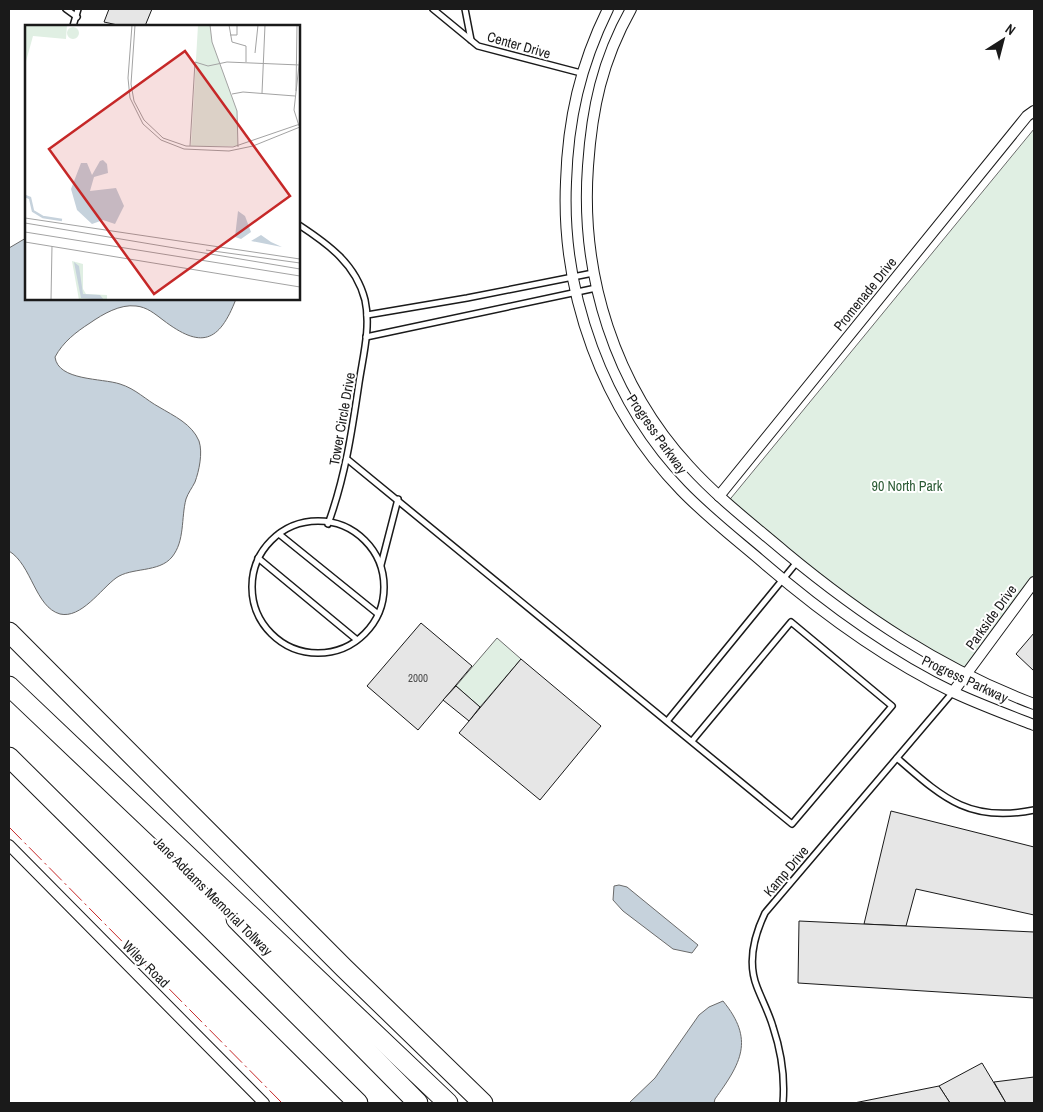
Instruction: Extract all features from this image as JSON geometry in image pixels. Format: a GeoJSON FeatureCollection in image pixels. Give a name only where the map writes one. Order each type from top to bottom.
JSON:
{"type":"FeatureCollection","features":[{"type":"Feature","properties":{"kind":"highway"},"geometry":{"type":"LineString","coordinates":[[9,632],[344,968],[483,1103]]}},
{"type":"Feature","properties":{"kind":"highway"},"geometry":{"type":"LineString","coordinates":[[9,687],[448,1103]]}},
{"type":"Feature","properties":{"kind":"highway","name":"Jane Addams Memorial Tollway"},"geometry":{"type":"LineString","coordinates":[[9,687],[418,1103]]}},
{"type":"Feature","properties":{"kind":"highway"},"geometry":{"type":"LineString","coordinates":[[9,758],[358,1103]]}},
{"type":"Feature","properties":{"kind":"street","name":"Progress Parkway"},"geometry":{"type":"LineString","coordinates":[[608,9],[595,35],[581,73],[570,129],[564,213],[576,293],[597,360],[610,390],[644,445],[680,489],[700,509],[783,580],[866,641],[953,692],[1034,725]]}},
{"type":"Feature","properties":{"kind":"street","name":"Progress Parkway"},"geometry":{"type":"LineString","coordinates":[[631,9],[606,64],[592,117],[585,200],[596,288],[618,357],[635,391],[669,443],[719,496],[824,585],[877,623],[966,675],[1034,704]]}},
{"type":"Feature","properties":{"kind":"street","name":"Promenade Drive"},"geometry":{"type":"LineString","coordinates":[[719,496],[1020,124],[1034,111]]}},
{"type":"Feature","properties":{"kind":"street","name":"Parkside Drive"},"geometry":{"type":"LineString","coordinates":[[953,692],[1034,582]]}},
{"type":"Feature","properties":{"kind":"street","name":"Wiley Road"},"geometry":{"type":"LineString","coordinates":[[9,845],[264,1103]]}},
{"type":"Feature","properties":{"kind":"lane"},"geometry":{"type":"LineString","coordinates":[[66,9],[77,17]]}},
{"type":"Feature","properties":{"kind":"lane"},"geometry":{"type":"LineString","coordinates":[[73,25],[78,9]]}},
{"type":"Feature","properties":{"kind":"lane","name":"Center Drive"},"geometry":{"type":"LineString","coordinates":[[433,9],[478,46],[581,73]]}},
{"type":"Feature","properties":{"kind":"lane"},"geometry":{"type":"LineString","coordinates":[[465,9],[471,40]]}},
{"type":"Feature","properties":{"kind":"lane","name":"Tower Circle Drive"},"geometry":{"type":"LineString","coordinates":[[300,226],[341,256],[356,277],[365,299],[367,315],[366,337],[347,459],[338,499],[328,524]]}},
{"type":"Feature","properties":{"kind":"lane"},"geometry":{"type":"LineString","coordinates":[[367,315],[593,273]]}},
{"type":"Feature","properties":{"kind":"lane"},"geometry":{"type":"LineString","coordinates":[[366,337],[596,288]]}},
{"type":"Feature","properties":{"kind":"lane"},"geometry":{"type":"LineString","coordinates":[[347,459],[668,720],[692,741],[792,824],[892,706],[791,622],[692,741]]}},
{"type":"Feature","properties":{"kind":"lane"},"geometry":{"type":"LineString","coordinates":[[381,565],[398,499]]}},
{"type":"Feature","properties":{"kind":"lane"},"geometry":{"type":"LineString","coordinates":[[313,520],[328,524],[350,529],[368,543],[381,565],[384,583],[382,605],[373,625],[357,640],[338,650],[316,653],[295,649],[276,638],[261,621],[253,601],[252,579],[258,558],[283,530],[313,520]]}},
{"type":"Feature","properties":{"kind":"lane"},"geometry":{"type":"LineString","coordinates":[[279,534],[378,614]]}},
{"type":"Feature","properties":{"kind":"lane"},"geometry":{"type":"LineString","coordinates":[[258,558],[357,640]]}},
{"type":"Feature","properties":{"kind":"lane"},"geometry":{"type":"LineString","coordinates":[[668,720],[797,562]]}},
{"type":"Feature","properties":{"kind":"lane","name":"Kamp Drive"},"geometry":{"type":"LineString","coordinates":[[783,1103],[782,1063],[773,1026],[756,985],[752,968],[752,948],[757,931],[766,912],[953,692]]}},
{"type":"Feature","properties":{"kind":"lane"},"geometry":{"type":"LineString","coordinates":[[897,758],[939,794],[972,810],[1016,814],[1034,810]]}},
{"type":"Feature","properties":{"kind":"green space","name":"90 North Park"},"geometry":{"type":"Polygon","coordinates":[[[1034,129],[1034,582],[966,675],[877,623],[727,503],[1034,129]]]}},
{"type":"Feature","properties":{"kind":"green space"},"geometry":{"type":"Polygon","coordinates":[[[497,638],[521,659],[480,707],[456,686],[497,638]]]}},
{"type":"Feature","properties":{"kind":"shaded area"},"geometry":{"type":"Polygon","coordinates":[[[25,239],[25,300],[236,300],[223,325],[215,333],[207,337],[198,338],[176,329],[144,308],[130,306],[118,308],[100,316],[85,326],[66,342],[55,357],[58,365],[72,375],[126,386],[176,417],[196,435],[201,451],[195,482],[184,506],[181,537],[172,557],[153,568],[129,572],[116,578],[83,608],[68,614],[60,614],[52,610],[45,603],[17,557],[9,551],[9,248],[25,239]]]}},
{"type":"Feature","properties":{"kind":"shaded area"},"geometry":{"type":"Polygon","coordinates":[[[614,886],[627,887],[698,945],[692,953],[673,949],[623,911],[613,900],[614,886]]]}},
{"type":"Feature","properties":{"kind":"shaded area"},"geometry":{"type":"Polygon","coordinates":[[[723,1001],[739,1028],[741,1051],[732,1074],[714,1103],[629,1103],[655,1078],[699,1015],[709,1007],[723,1001]]]}},
{"type":"Feature","properties":{"kind":"building"},"geometry":{"type":"Polygon","coordinates":[[[109,9],[152,9],[145,25],[118,25],[104,22],[109,9]]]}},
{"type":"Feature","properties":{"kind":"building"},"geometry":{"type":"Polygon","coordinates":[[[421,623],[472,666],[418,730],[367,686],[421,623]]]}},
{"type":"Feature","properties":{"kind":"building"},"geometry":{"type":"Polygon","coordinates":[[[1034,633],[1034,671],[1016,654],[1034,633]]]}},
{"type":"Feature","properties":{"kind":"building"},"geometry":{"type":"Polygon","coordinates":[[[521,659],[601,726],[540,800],[459,733],[521,659]]]}},
{"type":"Feature","properties":{"kind":"building"},"geometry":{"type":"Polygon","coordinates":[[[456,686],[480,707],[469,721],[443,700],[456,686]]]}},
{"type":"Feature","properties":{"kind":"building"},"geometry":{"type":"Polygon","coordinates":[[[891,811],[1034,847],[1034,915],[916,889],[906,926],[864,924],[891,811]]]}},
{"type":"Feature","properties":{"kind":"building"},"geometry":{"type":"Polygon","coordinates":[[[799,921],[1034,932],[1034,998],[798,983],[799,921]]]}},
{"type":"Feature","properties":{"kind":"building"},"geometry":{"type":"Polygon","coordinates":[[[982,1063],[1006,1103],[950,1103],[939,1086],[982,1063]]]}},
{"type":"Feature","properties":{"kind":"building"},"geometry":{"type":"Polygon","coordinates":[[[1034,1077],[1034,1103],[1006,1103],[994,1082],[1034,1077]]]}},
{"type":"Feature","properties":{"kind":"building"},"geometry":{"type":"Polygon","coordinates":[[[939,1086],[950,1103],[854,1103],[939,1086]]]}},
{"type":"Feature","properties":{"kind":"power"},"geometry":{"type":"LineString","coordinates":[[9,827],[282,1103]]}}]}
